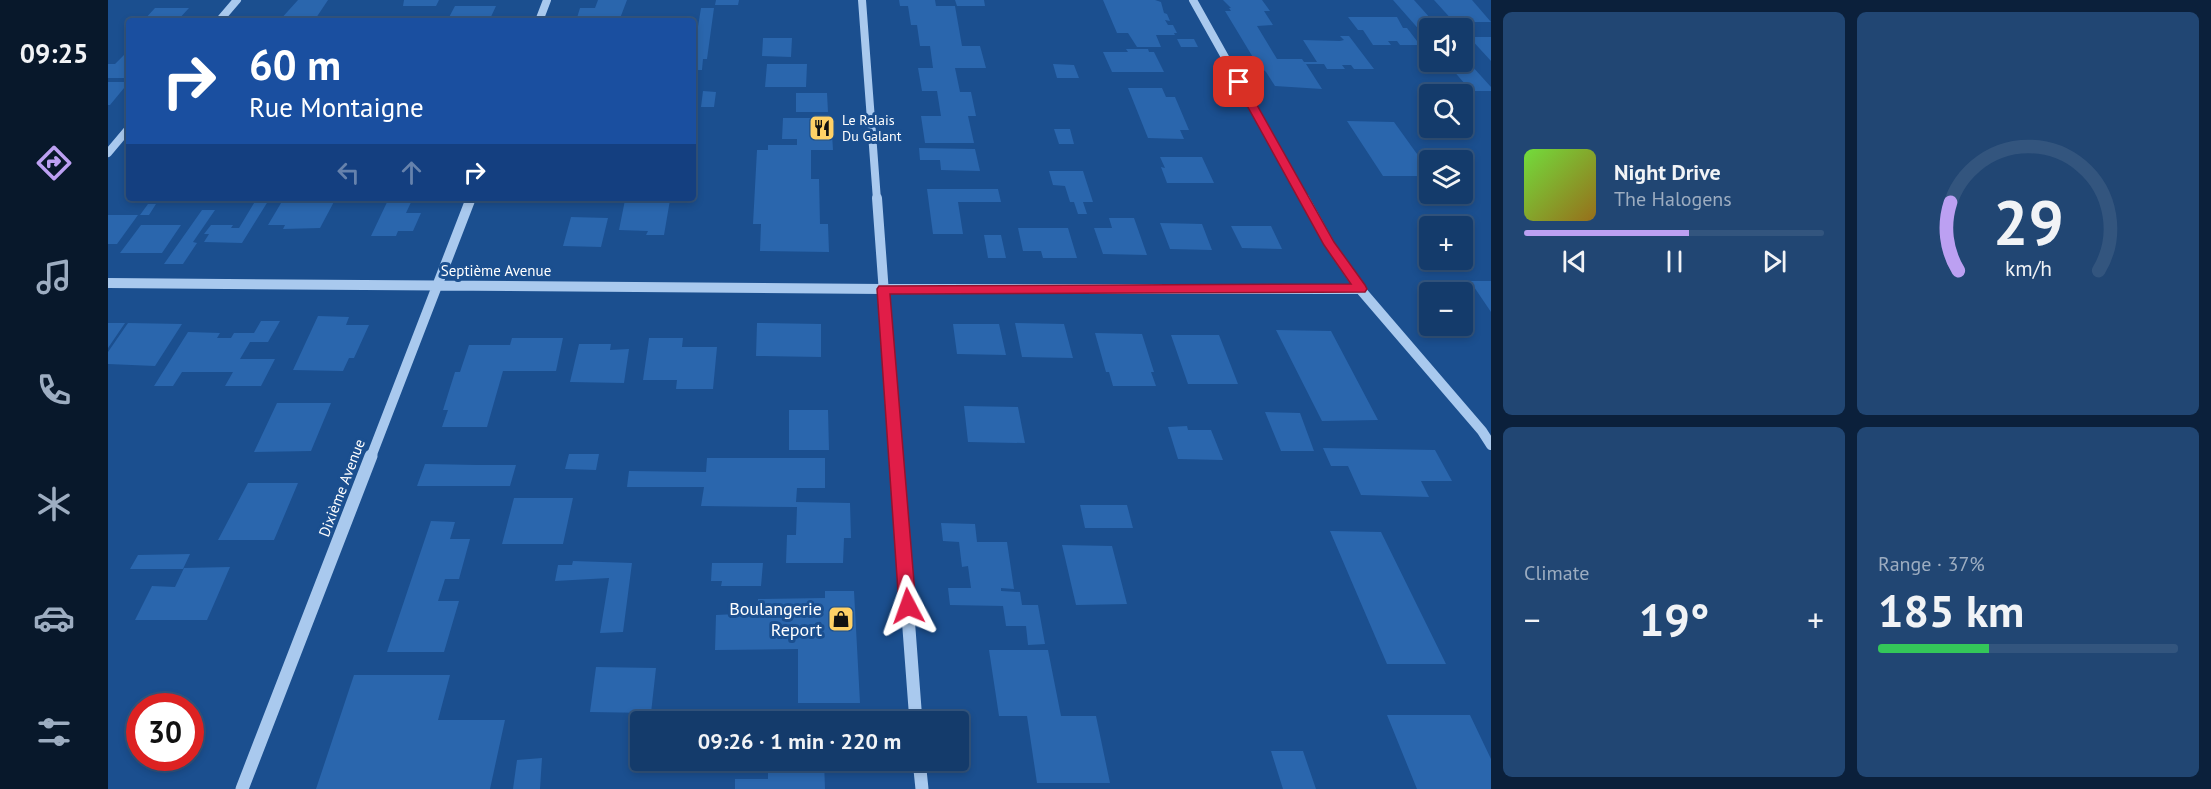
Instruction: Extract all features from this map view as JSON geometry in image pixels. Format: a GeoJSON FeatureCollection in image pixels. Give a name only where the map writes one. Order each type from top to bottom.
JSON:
{"type":"FeatureCollection","features":[{"type":"Feature","properties":{"kind":"street"},"geometry":{"type":"LineString","coordinates":[[222,18],[237,0]]}},
{"type":"Feature","properties":{"kind":"street"},"geometry":{"type":"LineString","coordinates":[[540,18],[547,0]]}},
{"type":"Feature","properties":{"kind":"street"},"geometry":{"type":"LineString","coordinates":[[862,0],[915,711]]}},
{"type":"Feature","properties":{"kind":"street"},"geometry":{"type":"LineString","coordinates":[[1193,0],[1330,245],[1360,289],[1482,431],[1491,445]]}},
{"type":"Feature","properties":{"kind":"street"},"geometry":{"type":"LineString","coordinates":[[108,153],[126,132]]}},
{"type":"Feature","properties":{"kind":"street","name":"Dixième Avenue"},"geometry":{"type":"LineString","coordinates":[[242,789],[470,201]]}},
{"type":"Feature","properties":{"kind":"street","name":"Septième Avenue"},"geometry":{"type":"LineString","coordinates":[[108,283],[883,289],[1360,289]]}},
{"type":"Feature","properties":{"kind":"street"},"geometry":{"type":"LineString","coordinates":[[921,771],[922,789]]}},
{"type":"Feature","properties":{"kind":"building"},"geometry":{"type":"Polygon","coordinates":[[[298,0],[328,0],[316,18],[282,18],[298,0]]]}},
{"type":"Feature","properties":{"kind":"building"},"geometry":{"type":"Polygon","coordinates":[[[404,0],[439,0],[436,6],[403,6],[404,0]]]}},
{"type":"Feature","properties":{"kind":"building"},"geometry":{"type":"Polygon","coordinates":[[[598,0],[627,0],[620,18],[577,18],[580,8],[595,8],[598,0]]]}},
{"type":"Feature","properties":{"kind":"building"},"geometry":{"type":"Polygon","coordinates":[[[716,0],[739,0],[738,5],[715,5],[716,0]]]}},
{"type":"Feature","properties":{"kind":"building"},"geometry":{"type":"Polygon","coordinates":[[[899,0],[935,0],[936,6],[955,6],[962,46],[980,46],[986,68],[955,68],[960,92],[971,92],[976,116],[968,116],[974,143],[925,143],[921,116],[941,116],[937,91],[922,91],[918,68],[933,68],[930,46],[920,46],[917,25],[911,25],[908,6],[900,6],[899,0]]]}},
{"type":"Feature","properties":{"kind":"building"},"geometry":{"type":"Polygon","coordinates":[[[955,0],[984,0],[985,6],[957,6],[955,0]]]}},
{"type":"Feature","properties":{"kind":"building"},"geometry":{"type":"Polygon","coordinates":[[[1103,0],[1161,2],[1164,13],[1170,21],[1165,20],[1168,25],[1173,25],[1177,33],[1174,33],[1175,35],[1156,35],[1161,47],[1137,47],[1128,33],[1117,33],[1103,0]]]}},
{"type":"Feature","properties":{"kind":"building"},"geometry":{"type":"Polygon","coordinates":[[[1223,0],[1262,0],[1270,11],[1264,11],[1273,25],[1257,26],[1277,59],[1302,59],[1304,62],[1317,62],[1303,40],[1340,41],[1344,40],[1340,36],[1349,36],[1374,69],[1354,69],[1351,65],[1342,65],[1345,69],[1327,69],[1324,64],[1306,64],[1322,89],[1275,86],[1266,72],[1257,64],[1225,11],[1231,11],[1229,8],[1231,8],[1223,0]]]}},
{"type":"Feature","properties":{"kind":"building"},"geometry":{"type":"Polygon","coordinates":[[[1393,0],[1414,0],[1430,18],[1419,18],[1419,30],[1393,0]]]}},
{"type":"Feature","properties":{"kind":"building"},"geometry":{"type":"Polygon","coordinates":[[[1434,0],[1472,0],[1491,22],[1473,22],[1473,18],[1450,18],[1434,0]]]}},
{"type":"Feature","properties":{"kind":"building"},"geometry":{"type":"Polygon","coordinates":[[[455,6],[496,6],[490,18],[449,18],[455,6]]]}},
{"type":"Feature","properties":{"kind":"building"},"geometry":{"type":"Polygon","coordinates":[[[155,8],[189,8],[180,18],[146,18],[155,8]]]}},
{"type":"Feature","properties":{"kind":"building"},"geometry":{"type":"Polygon","coordinates":[[[701,8],[714,8],[707,59],[703,59],[702,70],[696,70],[697,33],[701,8]]]}},
{"type":"Feature","properties":{"kind":"building"},"geometry":{"type":"Polygon","coordinates":[[[1348,17],[1397,17],[1403,28],[1407,28],[1419,45],[1400,45],[1397,41],[1388,41],[1391,45],[1373,45],[1363,30],[1358,30],[1348,17]]]}},
{"type":"Feature","properties":{"kind":"building"},"geometry":{"type":"Polygon","coordinates":[[[1473,37],[1491,37],[1491,61],[1473,41],[1473,37]]]}},
{"type":"Feature","properties":{"kind":"building"},"geometry":{"type":"Polygon","coordinates":[[[763,38],[792,38],[791,57],[762,56],[763,38]]]}},
{"type":"Feature","properties":{"kind":"building"},"geometry":{"type":"Polygon","coordinates":[[[1177,39],[1194,39],[1198,47],[1181,47],[1177,39]]]}},
{"type":"Feature","properties":{"kind":"building"},"geometry":{"type":"Polygon","coordinates":[[[1126,49],[1148,49],[1149,52],[1154,52],[1164,72],[1112,72],[1103,52],[1128,52],[1126,49]]]}},
{"type":"Feature","properties":{"kind":"building"},"geometry":{"type":"Polygon","coordinates":[[[126,55],[126,78],[108,78],[108,64],[115,64],[126,55]]]}},
{"type":"Feature","properties":{"kind":"building"},"geometry":{"type":"Polygon","coordinates":[[[767,64],[807,64],[806,87],[765,87],[767,64]]]}},
{"type":"Feature","properties":{"kind":"building"},"geometry":{"type":"Polygon","coordinates":[[[1053,64],[1074,65],[1079,78],[1057,78],[1053,64]]]}},
{"type":"Feature","properties":{"kind":"building"},"geometry":{"type":"Polygon","coordinates":[[[1473,67],[1491,87],[1491,91],[1473,91],[1473,84],[1465,84],[1455,72],[1473,72],[1473,67]]]}},
{"type":"Feature","properties":{"kind":"building"},"geometry":{"type":"Polygon","coordinates":[[[108,82],[126,82],[126,86],[108,105],[108,82]]]}},
{"type":"Feature","properties":{"kind":"building"},"geometry":{"type":"Polygon","coordinates":[[[1128,88],[1162,88],[1166,97],[1175,97],[1189,130],[1180,130],[1184,139],[1148,138],[1128,88]]]}},
{"type":"Feature","properties":{"kind":"building"},"geometry":{"type":"Polygon","coordinates":[[[703,91],[716,92],[714,107],[701,107],[703,91]]]}},
{"type":"Feature","properties":{"kind":"building"},"geometry":{"type":"Polygon","coordinates":[[[796,93],[827,93],[828,112],[796,112],[796,93]]]}},
{"type":"Feature","properties":{"kind":"building"},"geometry":{"type":"Polygon","coordinates":[[[783,118],[831,118],[833,150],[811,150],[811,179],[819,179],[820,224],[828,224],[829,252],[760,251],[761,224],[753,224],[757,150],[768,150],[768,145],[797,145],[797,139],[782,139],[783,118]]]}},
{"type":"Feature","properties":{"kind":"building"},"geometry":{"type":"Polygon","coordinates":[[[1347,121],[1394,122],[1419,157],[1419,176],[1383,176],[1347,121]]]}},
{"type":"Feature","properties":{"kind":"building"},"geometry":{"type":"Polygon","coordinates":[[[1054,129],[1070,129],[1074,144],[1059,144],[1054,129]]]}},
{"type":"Feature","properties":{"kind":"building"},"geometry":{"type":"Polygon","coordinates":[[[919,148],[975,149],[980,171],[941,170],[940,160],[920,160],[919,148]]]}},
{"type":"Feature","properties":{"kind":"building"},"geometry":{"type":"Polygon","coordinates":[[[1160,157],[1202,157],[1214,183],[1167,183],[1161,167],[1165,168],[1160,157]]]}},
{"type":"Feature","properties":{"kind":"building"},"geometry":{"type":"Polygon","coordinates":[[[1049,171],[1083,171],[1093,202],[1083,202],[1087,214],[1078,214],[1074,202],[1070,202],[1065,186],[1053,185],[1049,171]]]}},
{"type":"Feature","properties":{"kind":"building"},"geometry":{"type":"Polygon","coordinates":[[[927,189],[998,189],[1001,202],[958,202],[963,234],[933,234],[927,189]]]}},
{"type":"Feature","properties":{"kind":"building"},"geometry":{"type":"Polygon","coordinates":[[[255,201],[268,201],[242,243],[204,242],[209,234],[204,234],[211,225],[233,225],[231,228],[239,228],[255,201]]]}},
{"type":"Feature","properties":{"kind":"building"},"geometry":{"type":"Polygon","coordinates":[[[282,201],[334,201],[320,228],[283,229],[285,225],[268,225],[282,201]]]}},
{"type":"Feature","properties":{"kind":"building"},"geometry":{"type":"Polygon","coordinates":[[[388,201],[412,201],[406,213],[421,213],[413,231],[398,231],[396,236],[371,236],[388,201]]]}},
{"type":"Feature","properties":{"kind":"building"},"geometry":{"type":"Polygon","coordinates":[[[625,201],[670,201],[664,235],[646,235],[648,231],[619,230],[625,201]]]}},
{"type":"Feature","properties":{"kind":"building"},"geometry":{"type":"Polygon","coordinates":[[[148,204],[156,204],[149,215],[140,215],[148,204]]]}},
{"type":"Feature","properties":{"kind":"building"},"geometry":{"type":"Polygon","coordinates":[[[202,210],[215,210],[193,242],[197,243],[183,264],[164,264],[202,210]]]}},
{"type":"Feature","properties":{"kind":"building"},"geometry":{"type":"Polygon","coordinates":[[[108,215],[138,215],[117,244],[108,244],[108,215]]]}},
{"type":"Feature","properties":{"kind":"building"},"geometry":{"type":"Polygon","coordinates":[[[571,217],[608,218],[601,247],[563,246],[571,217]]]}},
{"type":"Feature","properties":{"kind":"building"},"geometry":{"type":"Polygon","coordinates":[[[1109,218],[1134,218],[1147,255],[1103,254],[1094,228],[1112,228],[1109,218]]]}},
{"type":"Feature","properties":{"kind":"building"},"geometry":{"type":"Polygon","coordinates":[[[1160,223],[1202,224],[1212,250],[1170,249],[1160,223]]]}},
{"type":"Feature","properties":{"kind":"building"},"geometry":{"type":"Polygon","coordinates":[[[141,225],[181,225],[162,253],[120,253],[141,225]]]}},
{"type":"Feature","properties":{"kind":"building"},"geometry":{"type":"Polygon","coordinates":[[[1231,226],[1271,226],[1282,249],[1242,248],[1231,226]]]}},
{"type":"Feature","properties":{"kind":"building"},"geometry":{"type":"Polygon","coordinates":[[[1018,228],[1068,228],[1077,258],[1043,258],[1041,251],[1023,251],[1018,228]]]}},
{"type":"Feature","properties":{"kind":"building"},"geometry":{"type":"Polygon","coordinates":[[[984,235],[1001,235],[1006,258],[988,258],[984,235]]]}},
{"type":"Feature","properties":{"kind":"building"},"geometry":{"type":"Polygon","coordinates":[[[1491,281],[1491,312],[1473,282],[1471,282],[1491,281]]]}},
{"type":"Feature","properties":{"kind":"building"},"geometry":{"type":"Polygon","coordinates":[[[318,316],[349,317],[346,325],[369,325],[354,358],[349,358],[343,371],[293,370],[318,316]]]}},
{"type":"Feature","properties":{"kind":"building"},"geometry":{"type":"Polygon","coordinates":[[[261,321],[280,321],[268,342],[250,342],[240,359],[275,359],[261,386],[225,386],[233,372],[182,372],[173,386],[154,386],[188,332],[220,333],[217,338],[231,338],[234,333],[254,333],[261,321]]]}},
{"type":"Feature","properties":{"kind":"building"},"geometry":{"type":"Polygon","coordinates":[[[108,323],[125,323],[108,348],[108,323]]]}},
{"type":"Feature","properties":{"kind":"building"},"geometry":{"type":"Polygon","coordinates":[[[128,323],[182,324],[155,366],[108,364],[108,352],[128,323]]]}},
{"type":"Feature","properties":{"kind":"building"},"geometry":{"type":"Polygon","coordinates":[[[757,323],[821,324],[821,357],[756,356],[757,323]]]}},
{"type":"Feature","properties":{"kind":"building"},"geometry":{"type":"Polygon","coordinates":[[[1015,323],[1064,324],[1073,358],[1022,357],[1015,323]]]}},
{"type":"Feature","properties":{"kind":"building"},"geometry":{"type":"Polygon","coordinates":[[[953,324],[999,324],[1006,355],[957,354],[953,324]]]}},
{"type":"Feature","properties":{"kind":"building"},"geometry":{"type":"Polygon","coordinates":[[[1276,330],[1331,331],[1378,420],[1322,421],[1276,330]]]}},
{"type":"Feature","properties":{"kind":"building"},"geometry":{"type":"Polygon","coordinates":[[[1095,333],[1142,334],[1156,386],[1113,386],[1109,372],[1106,372],[1095,333]]]}},
{"type":"Feature","properties":{"kind":"building"},"geometry":{"type":"Polygon","coordinates":[[[1171,335],[1219,335],[1238,384],[1188,384],[1171,335]]]}},
{"type":"Feature","properties":{"kind":"building"},"geometry":{"type":"Polygon","coordinates":[[[512,338],[563,338],[556,371],[503,371],[487,427],[442,427],[448,410],[443,410],[455,372],[460,372],[469,345],[510,345],[512,338]]]}},
{"type":"Feature","properties":{"kind":"building"},"geometry":{"type":"Polygon","coordinates":[[[649,338],[683,338],[682,347],[717,347],[713,389],[676,389],[677,380],[643,380],[649,338]]]}},
{"type":"Feature","properties":{"kind":"building"},"geometry":{"type":"Polygon","coordinates":[[[579,344],[611,344],[610,350],[629,349],[624,383],[570,382],[579,344]]]}},
{"type":"Feature","properties":{"kind":"building"},"geometry":{"type":"Polygon","coordinates":[[[277,403],[331,403],[311,451],[254,452],[277,403]]]}},
{"type":"Feature","properties":{"kind":"building"},"geometry":{"type":"Polygon","coordinates":[[[964,406],[1018,407],[1025,443],[968,442],[964,406]]]}},
{"type":"Feature","properties":{"kind":"building"},"geometry":{"type":"Polygon","coordinates":[[[789,410],[828,410],[829,450],[789,450],[789,410]]]}},
{"type":"Feature","properties":{"kind":"building"},"geometry":{"type":"Polygon","coordinates":[[[1265,412],[1300,413],[1314,451],[1281,451],[1265,412]]]}},
{"type":"Feature","properties":{"kind":"building"},"geometry":{"type":"Polygon","coordinates":[[[1187,426],[1188,430],[1211,430],[1223,460],[1178,459],[1168,427],[1187,426]]]}},
{"type":"Feature","properties":{"kind":"building"},"geometry":{"type":"Polygon","coordinates":[[[1323,448],[1435,450],[1452,481],[1421,481],[1429,497],[1361,495],[1348,466],[1331,466],[1323,448]]]}},
{"type":"Feature","properties":{"kind":"building"},"geometry":{"type":"Polygon","coordinates":[[[569,454],[599,454],[596,470],[565,469],[569,454]]]}},
{"type":"Feature","properties":{"kind":"building"},"geometry":{"type":"Polygon","coordinates":[[[707,458],[825,458],[825,488],[797,488],[796,502],[850,503],[851,538],[844,538],[843,563],[786,563],[787,535],[796,535],[797,507],[701,506],[704,487],[627,487],[629,471],[706,472],[707,458]]]}},
{"type":"Feature","properties":{"kind":"building"},"geometry":{"type":"Polygon","coordinates":[[[425,464],[516,465],[510,486],[417,486],[425,464]]]}},
{"type":"Feature","properties":{"kind":"building"},"geometry":{"type":"Polygon","coordinates":[[[248,483],[298,483],[274,540],[218,540],[248,483]]]}},
{"type":"Feature","properties":{"kind":"building"},"geometry":{"type":"Polygon","coordinates":[[[514,498],[573,498],[563,544],[502,544],[514,498]]]}},
{"type":"Feature","properties":{"kind":"building"},"geometry":{"type":"Polygon","coordinates":[[[1080,505],[1127,505],[1133,528],[1085,528],[1080,505]]]}},
{"type":"Feature","properties":{"kind":"building"},"geometry":{"type":"Polygon","coordinates":[[[431,521],[455,522],[450,539],[470,539],[459,579],[445,579],[438,601],[459,601],[444,652],[387,652],[431,521]]]}},
{"type":"Feature","properties":{"kind":"building"},"geometry":{"type":"Polygon","coordinates":[[[941,523],[975,524],[977,542],[1007,542],[1014,589],[1001,588],[1001,591],[1020,592],[1022,605],[1038,605],[1045,644],[1028,645],[1026,626],[1006,626],[1003,606],[950,605],[948,588],[971,588],[968,566],[962,567],[959,542],[943,541],[941,523]]]}},
{"type":"Feature","properties":{"kind":"building"},"geometry":{"type":"Polygon","coordinates":[[[1330,531],[1381,532],[1446,664],[1387,664],[1330,531]]]}},
{"type":"Feature","properties":{"kind":"building"},"geometry":{"type":"Polygon","coordinates":[[[1062,545],[1112,546],[1127,604],[1076,605],[1062,545]]]}},
{"type":"Feature","properties":{"kind":"building"},"geometry":{"type":"Polygon","coordinates":[[[190,554],[183,569],[130,569],[138,555],[190,554]]]}},
{"type":"Feature","properties":{"kind":"building"},"geometry":{"type":"Polygon","coordinates":[[[573,561],[632,563],[623,632],[600,633],[609,578],[555,581],[558,565],[572,565],[573,561]]]}},
{"type":"Feature","properties":{"kind":"building"},"geometry":{"type":"Polygon","coordinates":[[[712,563],[763,563],[761,586],[721,586],[722,581],[711,581],[712,563]]]}},
{"type":"Feature","properties":{"kind":"building"},"geometry":{"type":"Polygon","coordinates":[[[230,567],[207,620],[135,620],[152,586],[175,587],[184,568],[230,567]]]}},
{"type":"Feature","properties":{"kind":"building"},"geometry":{"type":"Polygon","coordinates":[[[825,591],[854,591],[860,703],[798,703],[798,649],[715,650],[716,615],[757,613],[758,599],[825,598],[825,591]]]}},
{"type":"Feature","properties":{"kind":"building"},"geometry":{"type":"Polygon","coordinates":[[[989,650],[1048,650],[1061,716],[1096,716],[1110,783],[1037,783],[1027,716],[999,716],[989,650]]]}},
{"type":"Feature","properties":{"kind":"building"},"geometry":{"type":"Polygon","coordinates":[[[596,667],[656,668],[651,711],[590,712],[596,667]]]}},
{"type":"Feature","properties":{"kind":"building"},"geometry":{"type":"Polygon","coordinates":[[[354,675],[450,675],[438,720],[505,720],[490,789],[316,789],[354,675]]]}},
{"type":"Feature","properties":{"kind":"building"},"geometry":{"type":"Polygon","coordinates":[[[1387,715],[1470,715],[1491,759],[1491,789],[1417,789],[1387,715]]]}},
{"type":"Feature","properties":{"kind":"building"},"geometry":{"type":"Polygon","coordinates":[[[1271,751],[1303,751],[1316,789],[1283,789],[1271,751]]]}},
{"type":"Feature","properties":{"kind":"building"},"geometry":{"type":"Polygon","coordinates":[[[542,758],[540,789],[513,789],[517,760],[542,758]]]}},
{"type":"Feature","properties":{"kind":"building"},"geometry":{"type":"Polygon","coordinates":[[[768,771],[824,771],[825,789],[735,789],[735,779],[768,779],[768,771]]]}},
{"type":"Feature","properties":{"kind":"place","name":"Le Relais Du Galant"},"geometry":{"type":"Point","coordinates":[822,128]}},
{"type":"Feature","properties":{"kind":"place","name":"Boulangerie Report"},"geometry":{"type":"Point","coordinates":[841,619]}},
{"type":"Feature","properties":{"kind":"route"},"geometry":{"type":"LineString","coordinates":[[908,606],[883,289],[1360,289],[1330,245],[1239,82]]}}]}
